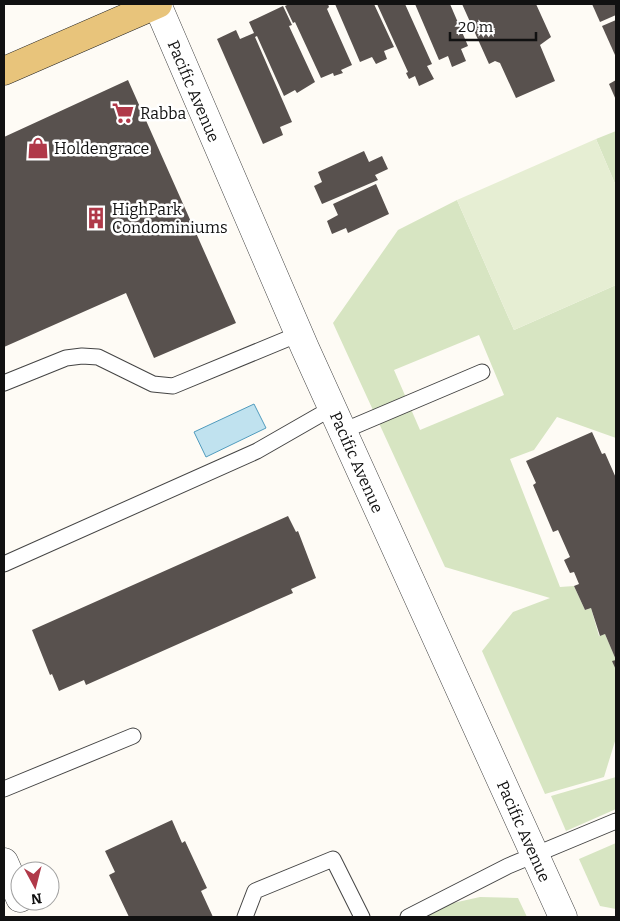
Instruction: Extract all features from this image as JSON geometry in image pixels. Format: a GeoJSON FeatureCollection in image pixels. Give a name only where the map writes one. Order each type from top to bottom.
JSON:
{"type":"FeatureCollection","features":[{"type":"Feature","properties":{"kind":"main road"},"geometry":{"type":"LineString","coordinates":[[4,71],[157,4]]}},
{"type":"Feature","properties":{"kind":"street","name":"Pacific Avenue"},"geometry":{"type":"LineString","coordinates":[[157,4],[299,334],[563,917]]}},
{"type":"Feature","properties":{"kind":"lane"},"geometry":{"type":"LineString","coordinates":[[4,383],[66,358],[82,356],[98,357],[153,384],[173,386],[299,334]]}},
{"type":"Feature","properties":{"kind":"lane"},"geometry":{"type":"LineString","coordinates":[[4,564],[257,452],[337,419],[482,372]]}},
{"type":"Feature","properties":{"kind":"lane"},"geometry":{"type":"LineString","coordinates":[[4,789],[133,736]]}},
{"type":"Feature","properties":{"kind":"lane"},"geometry":{"type":"LineString","coordinates":[[408,917],[508,866],[616,820]]}},
{"type":"Feature","properties":{"kind":"lane"},"geometry":{"type":"LineString","coordinates":[[245,917],[255,891],[333,859],[362,917]]}},
{"type":"Feature","properties":{"kind":"green space"},"geometry":{"type":"Polygon","coordinates":[[[616,131],[616,186],[596,139],[616,131]]]}},
{"type":"Feature","properties":{"kind":"green space"},"geometry":{"type":"Polygon","coordinates":[[[596,139],[616,186],[616,285],[514,330],[457,200],[596,139]]]}},
{"type":"Feature","properties":{"kind":"green space"},"geometry":{"type":"Polygon","coordinates":[[[457,200],[514,330],[616,285],[616,438],[557,417],[534,450],[510,459],[560,587],[574,586],[585,610],[591,608],[599,636],[605,634],[616,660],[613,662],[616,670],[616,738],[604,777],[545,794],[482,651],[513,612],[550,598],[445,567],[333,323],[398,230],[457,200]],[[479,335],[394,370],[420,430],[504,395],[479,335]]]}},
{"type":"Feature","properties":{"kind":"green space"},"geometry":{"type":"Polygon","coordinates":[[[616,777],[616,809],[566,831],[551,796],[616,777]]]}},
{"type":"Feature","properties":{"kind":"green space"},"geometry":{"type":"Polygon","coordinates":[[[616,843],[616,909],[600,906],[579,859],[616,843]]]}},
{"type":"Feature","properties":{"kind":"green space"},"geometry":{"type":"Polygon","coordinates":[[[480,897],[518,898],[527,917],[423,917],[453,903],[480,897]]]}},
{"type":"Feature","properties":{"kind":"water"},"geometry":{"type":"Polygon","coordinates":[[[254,404],[266,428],[206,457],[194,432],[254,404]]]}},
{"type":"Feature","properties":{"kind":"building"},"geometry":{"type":"Polygon","coordinates":[[[289,4],[328,4],[329,7],[327,9],[352,65],[341,70],[343,73],[334,76],[333,73],[321,78],[295,22],[293,23],[285,6],[289,4]]]}},
{"type":"Feature","properties":{"kind":"building"},"geometry":{"type":"Polygon","coordinates":[[[335,4],[374,4],[394,47],[384,51],[387,59],[376,64],[372,57],[360,62],[335,4]]]}},
{"type":"Feature","properties":{"kind":"building"},"geometry":{"type":"Polygon","coordinates":[[[377,4],[405,4],[432,64],[427,66],[434,79],[419,86],[415,76],[409,79],[406,73],[408,72],[377,4]]]}},
{"type":"Feature","properties":{"kind":"building"},"geometry":{"type":"Polygon","coordinates":[[[415,4],[450,4],[468,46],[461,49],[466,61],[452,67],[448,56],[439,60],[415,4]]]}},
{"type":"Feature","properties":{"kind":"building"},"geometry":{"type":"Polygon","coordinates":[[[462,4],[536,4],[551,37],[540,45],[555,81],[516,98],[500,63],[495,61],[489,64],[462,4]]]}},
{"type":"Feature","properties":{"kind":"building"},"geometry":{"type":"Polygon","coordinates":[[[592,4],[616,4],[616,15],[600,22],[592,4]]]}},
{"type":"Feature","properties":{"kind":"building"},"geometry":{"type":"Polygon","coordinates":[[[283,6],[292,25],[289,26],[315,82],[297,93],[295,90],[284,96],[257,36],[255,37],[292,122],[280,127],[283,135],[263,144],[217,39],[236,30],[240,39],[254,33],[249,22],[283,6]]]}},
{"type":"Feature","properties":{"kind":"building"},"geometry":{"type":"Polygon","coordinates":[[[616,20],[616,54],[615,55],[602,26],[616,20]]]}},
{"type":"Feature","properties":{"kind":"building","name":"HighPark Condominiums"},"geometry":{"type":"Polygon","coordinates":[[[128,80],[236,323],[154,358],[126,293],[4,347],[4,137],[128,80]]]}},
{"type":"Feature","properties":{"kind":"building"},"geometry":{"type":"Polygon","coordinates":[[[616,80],[616,100],[609,84],[616,80]]]}},
{"type":"Feature","properties":{"kind":"building"},"geometry":{"type":"Polygon","coordinates":[[[364,151],[369,162],[382,156],[388,169],[375,175],[378,180],[322,204],[314,186],[322,182],[318,172],[364,151]]]}},
{"type":"Feature","properties":{"kind":"building"},"geometry":{"type":"Polygon","coordinates":[[[376,184],[389,214],[348,233],[346,228],[332,234],[327,221],[338,215],[333,204],[376,184]]]}},
{"type":"Feature","properties":{"kind":"building"},"geometry":{"type":"Polygon","coordinates":[[[592,432],[602,454],[605,453],[616,478],[616,660],[605,634],[600,636],[591,608],[585,610],[574,586],[579,584],[574,572],[570,573],[564,560],[570,557],[558,530],[553,532],[533,485],[536,483],[526,461],[592,432]]]}},
{"type":"Feature","properties":{"kind":"building"},"geometry":{"type":"Polygon","coordinates":[[[288,516],[296,532],[298,531],[316,578],[291,589],[293,593],[86,685],[84,680],[59,691],[52,674],[50,675],[32,630],[288,516]]]}},
{"type":"Feature","properties":{"kind":"building"},"geometry":{"type":"Polygon","coordinates":[[[616,660],[616,670],[612,661],[616,660]]]}},
{"type":"Feature","properties":{"kind":"building"},"geometry":{"type":"Polygon","coordinates":[[[172,820],[182,843],[185,841],[207,888],[201,891],[213,917],[129,917],[109,875],[115,872],[105,851],[172,820]]]}},
{"type":"Feature","properties":{"kind":"place","name":"Rabba"},"geometry":{"type":"Point","coordinates":[123,113]}},
{"type":"Feature","properties":{"kind":"place","name":"Holdengrace"},"geometry":{"type":"Point","coordinates":[38,148]}},
{"type":"Feature","properties":{"kind":"place","name":"HighPark Condominiums"},"geometry":{"type":"Point","coordinates":[96,218]}}]}
